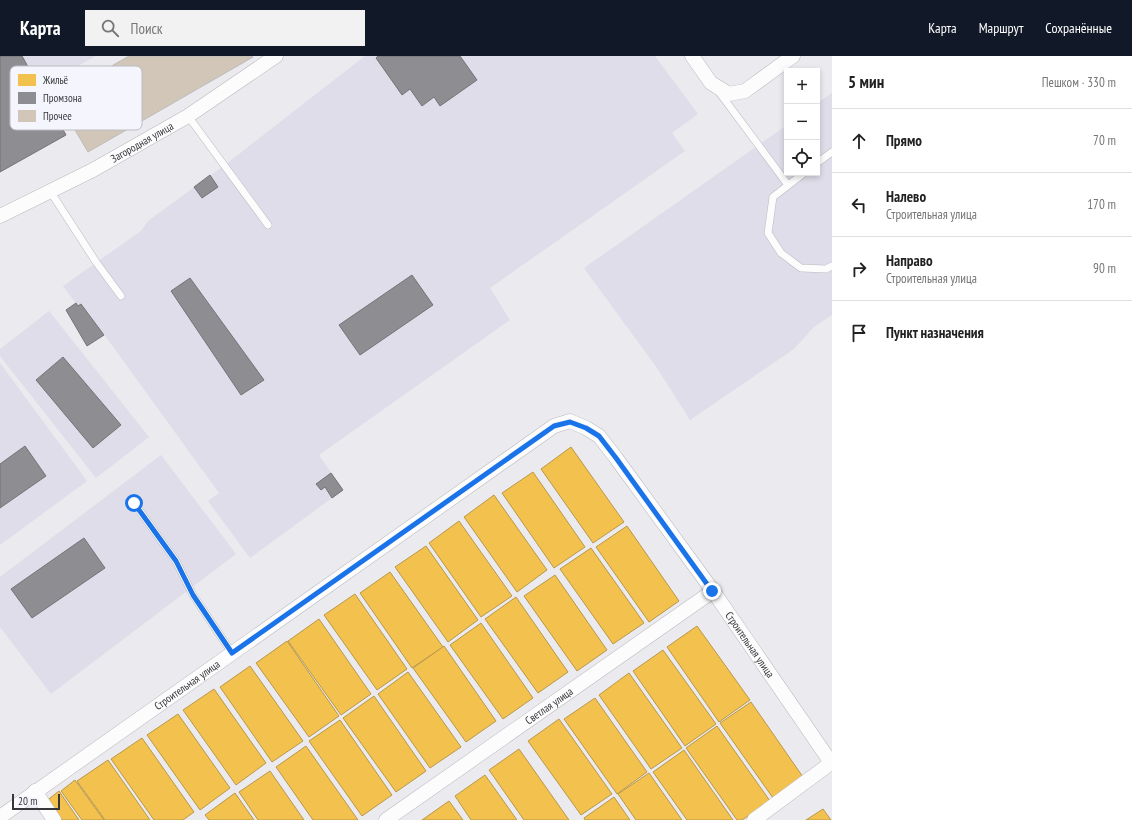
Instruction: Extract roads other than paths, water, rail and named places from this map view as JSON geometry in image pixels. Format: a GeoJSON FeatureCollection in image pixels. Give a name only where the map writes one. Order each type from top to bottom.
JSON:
{"type":"FeatureCollection","features":[{"type":"Feature","properties":{"kind":"street","name":"Загородная улица"},"geometry":{"type":"LineString","coordinates":[[0,216],[93,170],[188,116],[276,56]]}},
{"type":"Feature","properties":{"kind":"street"},"geometry":{"type":"LineString","coordinates":[[692,56],[711,83],[729,94],[745,91],[793,56]]}},
{"type":"Feature","properties":{"kind":"street","name":"Строительная улица"},"geometry":{"type":"LineString","coordinates":[[0,817],[554,426],[570,422],[586,428],[599,436],[616,458],[712,591],[832,764]]}},
{"type":"Feature","properties":{"kind":"street","name":"Светлая улица"},"geometry":{"type":"LineString","coordinates":[[386,820],[712,591]]}},
{"type":"Feature","properties":{"kind":"street"},"geometry":{"type":"LineString","coordinates":[[754,820],[832,764]]}},
{"type":"Feature","properties":{"kind":"street"},"geometry":{"type":"LineString","coordinates":[[35,792],[54,820]]}},
{"type":"Feature","properties":{"kind":"lane"},"geometry":{"type":"LineString","coordinates":[[711,83],[788,185]]}},
{"type":"Feature","properties":{"kind":"lane"},"geometry":{"type":"LineString","coordinates":[[188,116],[268,225]]}},
{"type":"Feature","properties":{"kind":"lane"},"geometry":{"type":"LineString","coordinates":[[820,161],[832,152]]}},
{"type":"Feature","properties":{"kind":"lane"},"geometry":{"type":"LineString","coordinates":[[800,176],[772,197],[768,233],[781,252],[801,268],[826,269],[832,266]]}},
{"type":"Feature","properties":{"kind":"lane"},"geometry":{"type":"LineString","coordinates":[[50,191],[96,262],[122,296]]}},
{"type":"Feature","properties":{"kind":"lane"},"geometry":{"type":"LineString","coordinates":[[134,503],[176,561],[193,595],[232,653]]}}]}
